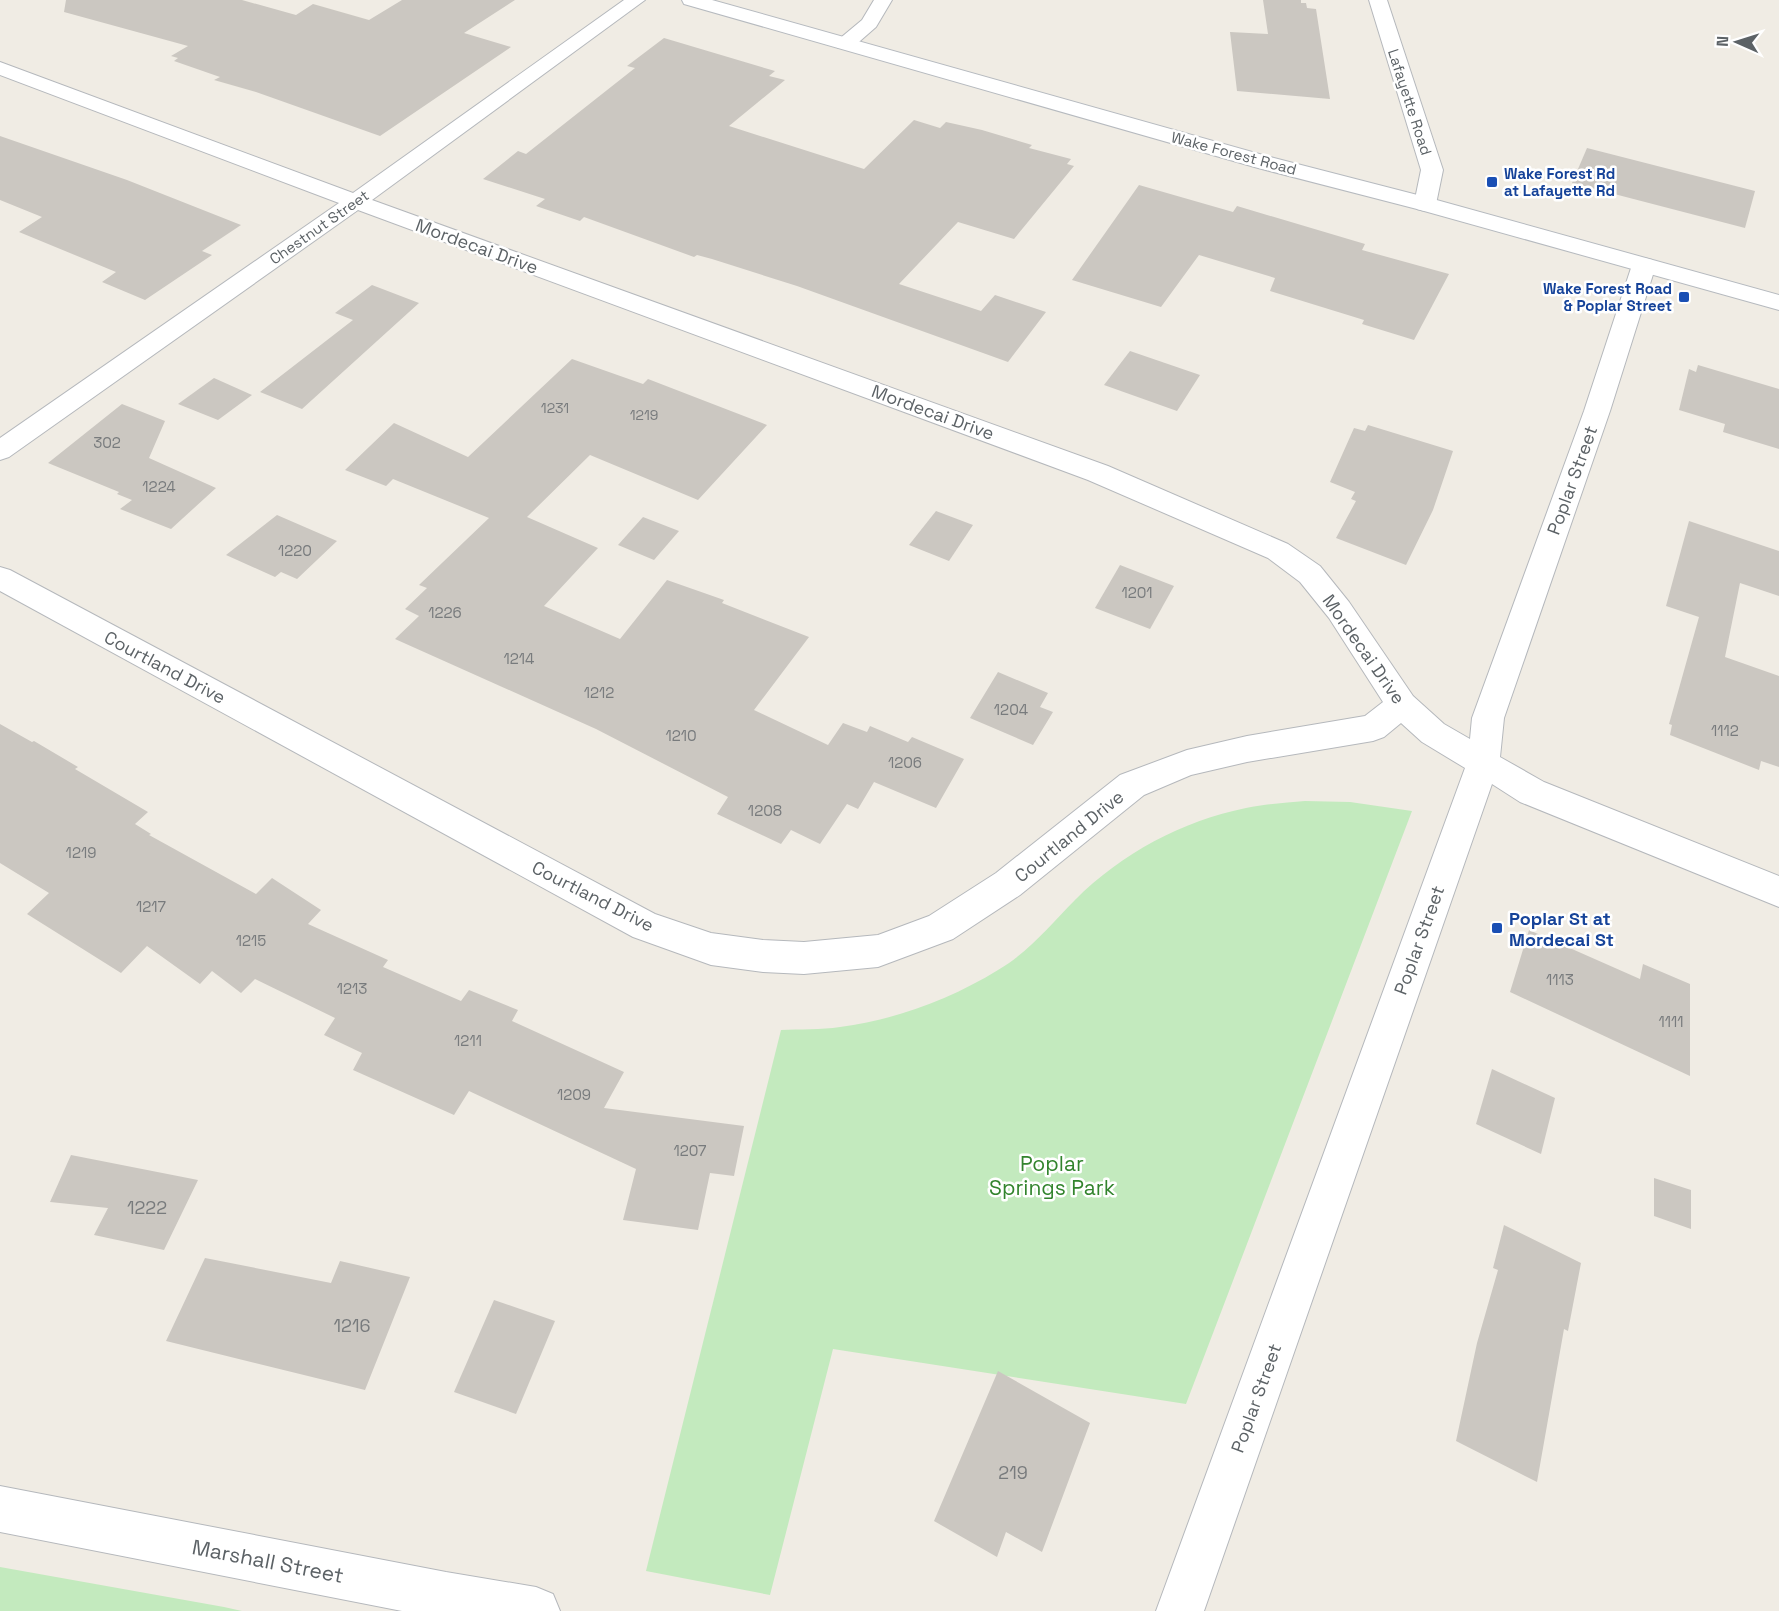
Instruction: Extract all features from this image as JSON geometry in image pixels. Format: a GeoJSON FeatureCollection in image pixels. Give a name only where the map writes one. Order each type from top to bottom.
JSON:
{"type":"FeatureCollection","features":[{"type":"Feature","properties":{"kind":"street","name":"Chestnut Street"},"geometry":{"type":"LineString","coordinates":[[0,451],[355,202],[636,0]]}},
{"type":"Feature","properties":{"kind":"street","name":"Wake Forest Road"},"geometry":{"type":"LineString","coordinates":[[691,0],[1266,163],[1425,204],[1779,303]]}},
{"type":"Feature","properties":{"kind":"street"},"geometry":{"type":"LineString","coordinates":[[845,44],[869,23],[883,0]]}},
{"type":"Feature","properties":{"kind":"street","name":"Lafayette Road"},"geometry":{"type":"LineString","coordinates":[[1378,0],[1432,170],[1425,204]]}},
{"type":"Feature","properties":{"kind":"street","name":"Mordecai Drive"},"geometry":{"type":"LineString","coordinates":[[0,68],[355,202],[772,352],[1098,473],[1278,550],[1310,574],[1339,610],[1402,705],[1433,733],[1532,792],[1779,892]]}},
{"type":"Feature","properties":{"kind":"street","name":"Poplar Street"},"geometry":{"type":"LineString","coordinates":[[1180,1611],[1483,763],[1488,718],[1597,411],[1644,265]]}},
{"type":"Feature","properties":{"kind":"street","name":"Courtland Drive"},"geometry":{"type":"LineString","coordinates":[[0,578],[645,926],[711,949],[763,956],[804,958],[878,951],[941,928],[1008,884],[1132,785],[1187,763],[1247,749],[1373,728],[1402,705]]}},
{"type":"Feature","properties":{"kind":"street","name":"Marshall Street"},"geometry":{"type":"LineString","coordinates":[[0,1509],[446,1596],[536,1611]]}},
{"type":"Feature","properties":{"kind":"green space","name":"Poplar Springs Park"},"geometry":{"type":"Polygon","coordinates":[[[1305,801],[1350,802],[1412,811],[1186,1404],[833,1349],[770,1595],[646,1571],[781,1030],[825,1029],[861,1024],[902,1014],[942,999],[1009,963],[1030,946],[1093,883],[1154,841],[1176,830],[1222,814],[1246,808],[1305,801]]]}},
{"type":"Feature","properties":{"kind":"green space"},"geometry":{"type":"Polygon","coordinates":[[[0,1567],[224,1607],[242,1611],[0,1611],[0,1567]]]}},
{"type":"Feature","properties":{"kind":"building"},"geometry":{"type":"Polygon","coordinates":[[[66,0],[242,0],[296,15],[313,4],[369,20],[402,0],[515,0],[464,33],[511,47],[380,136],[256,92],[214,80],[220,77],[174,61],[178,58],[171,56],[188,46],[64,12],[66,0]]]}},
{"type":"Feature","properties":{"kind":"building"},"geometry":{"type":"Polygon","coordinates":[[[1263,0],[1301,0],[1301,3],[1306,3],[1307,8],[1316,9],[1330,99],[1237,91],[1230,32],[1268,34],[1263,0]]]}},
{"type":"Feature","properties":{"kind":"building"},"geometry":{"type":"Polygon","coordinates":[[[664,38],[775,71],[769,76],[785,80],[729,126],[864,169],[914,120],[940,128],[946,122],[982,130],[1032,145],[1029,148],[1071,159],[1067,164],[1074,166],[1014,239],[958,222],[899,284],[981,311],[995,295],[1046,312],[1008,362],[797,286],[712,259],[697,255],[694,257],[584,217],[580,221],[536,206],[545,199],[483,179],[518,151],[526,154],[635,68],[627,66],[664,38]]]}},
{"type":"Feature","properties":{"kind":"building"},"geometry":{"type":"Polygon","coordinates":[[[0,136],[127,180],[241,225],[202,251],[212,255],[145,300],[102,282],[116,272],[19,232],[42,217],[0,200],[0,136]]]}},
{"type":"Feature","properties":{"kind":"building"},"geometry":{"type":"Polygon","coordinates":[[[1587,148],[1755,191],[1745,228],[1572,183],[1587,148]]]}},
{"type":"Feature","properties":{"kind":"building"},"geometry":{"type":"Polygon","coordinates":[[[1139,185],[1233,212],[1237,206],[1365,244],[1362,250],[1449,274],[1414,340],[1362,324],[1364,320],[1270,291],[1275,278],[1199,255],[1161,307],[1072,280],[1139,185]]]}},
{"type":"Feature","properties":{"kind":"building"},"geometry":{"type":"Polygon","coordinates":[[[372,285],[419,303],[302,409],[260,392],[353,320],[335,313],[372,285]]]}},
{"type":"Feature","properties":{"kind":"building"},"geometry":{"type":"Polygon","coordinates":[[[1130,351],[1200,375],[1177,411],[1104,385],[1130,351]]]}},
{"type":"Feature","properties":{"kind":"building"},"geometry":{"type":"Polygon","coordinates":[[[572,359],[643,384],[648,379],[767,425],[698,500],[590,455],[527,517],[598,548],[544,606],[620,639],[667,580],[724,600],[722,603],[809,637],[754,710],[828,745],[843,723],[867,732],[870,726],[908,742],[912,737],[964,759],[936,808],[874,782],[858,809],[847,804],[820,844],[791,830],[781,844],[717,814],[728,797],[596,729],[395,639],[419,616],[405,609],[427,588],[419,585],[489,518],[393,479],[386,486],[345,470],[394,423],[468,457],[572,359]]]}},
{"type":"Feature","properties":{"kind":"building"},"geometry":{"type":"Polygon","coordinates":[[[1698,365],[1779,389],[1779,449],[1723,432],[1725,424],[1679,410],[1689,369],[1696,372],[1698,365]]]}},
{"type":"Feature","properties":{"kind":"building"},"geometry":{"type":"Polygon","coordinates":[[[214,378],[252,395],[218,420],[178,404],[214,378]]]}},
{"type":"Feature","properties":{"kind":"building"},"geometry":{"type":"Polygon","coordinates":[[[122,404],[165,421],[149,458],[216,488],[171,529],[120,509],[132,500],[117,494],[119,492],[48,463],[122,404]]]}},
{"type":"Feature","properties":{"kind":"building"},"geometry":{"type":"Polygon","coordinates":[[[1368,425],[1453,451],[1433,510],[1406,565],[1336,538],[1356,501],[1351,499],[1355,492],[1330,482],[1354,428],[1365,431],[1368,425]]]}},
{"type":"Feature","properties":{"kind":"building"},"geometry":{"type":"Polygon","coordinates":[[[936,511],[973,525],[949,561],[909,545],[936,511]]]}},
{"type":"Feature","properties":{"kind":"building"},"geometry":{"type":"Polygon","coordinates":[[[277,515],[337,541],[297,579],[281,572],[275,577],[226,555],[277,515]]]}},
{"type":"Feature","properties":{"kind":"building"},"geometry":{"type":"Polygon","coordinates":[[[643,517],[679,531],[654,560],[618,545],[643,517]]]}},
{"type":"Feature","properties":{"kind":"building"},"geometry":{"type":"Polygon","coordinates":[[[1689,521],[1779,551],[1779,596],[1740,583],[1725,657],[1779,676],[1779,767],[1761,761],[1759,770],[1670,735],[1672,725],[1669,724],[1699,617],[1666,606],[1689,521]]]}},
{"type":"Feature","properties":{"kind":"building"},"geometry":{"type":"Polygon","coordinates":[[[1120,565],[1174,586],[1150,629],[1095,608],[1120,565]]]}},
{"type":"Feature","properties":{"kind":"building"},"geometry":{"type":"Polygon","coordinates":[[[998,672],[1048,693],[1040,707],[1053,712],[1033,745],[970,718],[998,672]]]}},
{"type":"Feature","properties":{"kind":"building"},"geometry":{"type":"Polygon","coordinates":[[[0,724],[78,767],[75,769],[148,812],[135,824],[151,834],[149,835],[256,894],[272,878],[321,910],[308,924],[388,960],[383,967],[461,1001],[469,990],[518,1010],[512,1021],[624,1072],[604,1108],[744,1126],[734,1176],[710,1173],[698,1230],[623,1220],[636,1169],[469,1091],[454,1115],[353,1070],[362,1053],[324,1035],[335,1018],[255,979],[241,993],[212,971],[200,984],[147,946],[121,973],[27,914],[49,893],[0,863],[0,724]]]}},
{"type":"Feature","properties":{"kind":"building"},"geometry":{"type":"Polygon","coordinates":[[[1529,930],[1640,979],[1643,964],[1690,984],[1690,1076],[1510,992],[1529,930]]]}},
{"type":"Feature","properties":{"kind":"building"},"geometry":{"type":"Polygon","coordinates":[[[1492,1069],[1555,1098],[1541,1154],[1476,1124],[1492,1069]]]}},
{"type":"Feature","properties":{"kind":"building"},"geometry":{"type":"Polygon","coordinates":[[[71,1155],[198,1180],[164,1250],[94,1235],[108,1208],[50,1202],[71,1155]]]}},
{"type":"Feature","properties":{"kind":"building"},"geometry":{"type":"Polygon","coordinates":[[[1654,1178],[1691,1190],[1691,1229],[1654,1216],[1654,1178]]]}},
{"type":"Feature","properties":{"kind":"building"},"geometry":{"type":"Polygon","coordinates":[[[1504,1225],[1581,1263],[1568,1331],[1564,1329],[1537,1482],[1456,1441],[1477,1343],[1498,1270],[1493,1268],[1504,1225]]]}},
{"type":"Feature","properties":{"kind":"building"},"geometry":{"type":"Polygon","coordinates":[[[205,1258],[331,1283],[340,1261],[410,1277],[365,1390],[166,1341],[205,1258]]]}},
{"type":"Feature","properties":{"kind":"building"},"geometry":{"type":"Polygon","coordinates":[[[494,1300],[555,1321],[516,1414],[454,1392],[494,1300]]]}},
{"type":"Feature","properties":{"kind":"building"},"geometry":{"type":"Polygon","coordinates":[[[998,1371],[1090,1423],[1042,1552],[1006,1532],[997,1557],[934,1521],[998,1371]]]}},
{"type":"Feature","properties":{"kind":"place","name":"Wake Forest Rd at Lafayette Rd"},"geometry":{"type":"Point","coordinates":[1492,182]}},
{"type":"Feature","properties":{"kind":"place","name":"Wake Forest Road & Poplar Street"},"geometry":{"type":"Point","coordinates":[1684,297]}},
{"type":"Feature","properties":{"kind":"place","name":"Poplar St at Mordecai St"},"geometry":{"type":"Point","coordinates":[1497,928]}}]}
